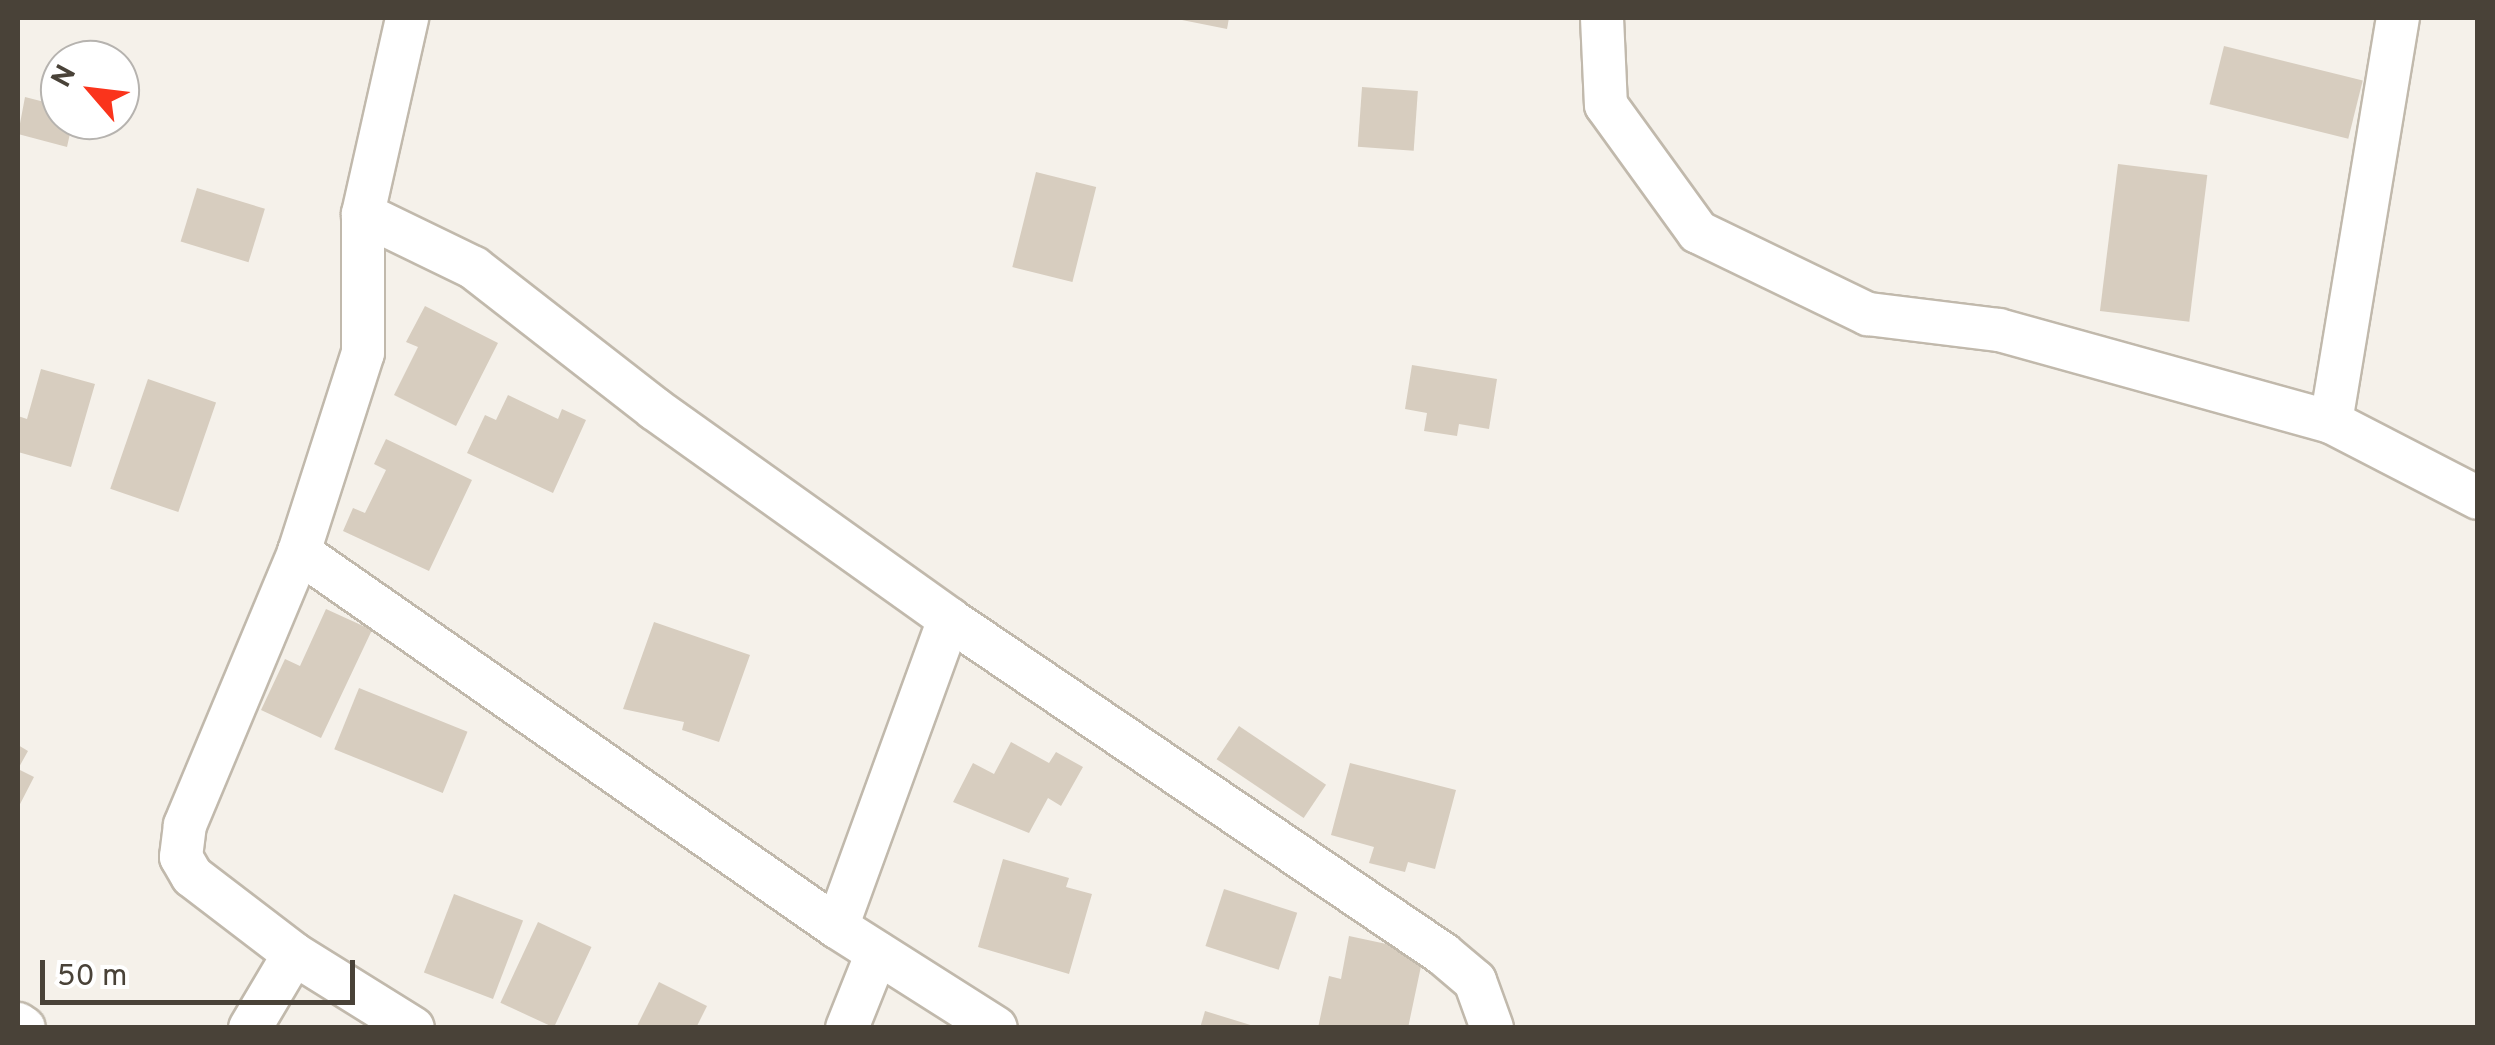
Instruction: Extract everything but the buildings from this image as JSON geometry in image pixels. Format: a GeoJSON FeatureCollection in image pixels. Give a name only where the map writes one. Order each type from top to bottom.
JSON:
{"type":"FeatureCollection","features":[{"type":"Feature","properties":{"kind":"street"},"geometry":{"type":"LineString","coordinates":[[406,18],[363,214],[364,353],[298,552],[185,825],[180,856],[212,896],[294,954],[413,1028]]}},
{"type":"Feature","properties":{"kind":"street"},"geometry":{"type":"LineString","coordinates":[[1602,18],[1606,105],[1698,232],[1868,314],[1999,330],[2331,422],[2478,498]]}},
{"type":"Feature","properties":{"kind":"street"},"geometry":{"type":"LineString","coordinates":[[2331,422],[2398,18]]}},
{"type":"Feature","properties":{"kind":"street"},"geometry":{"type":"LineString","coordinates":[[363,214],[474,268],[655,409],[949,619],[1443,954],[1475,981],[1492,1028]]}},
{"type":"Feature","properties":{"kind":"street"},"geometry":{"type":"LineString","coordinates":[[298,552],[837,927],[996,1028]]}},
{"type":"Feature","properties":{"kind":"street"},"geometry":{"type":"LineString","coordinates":[[837,927],[949,619]]}},
{"type":"Feature","properties":{"kind":"street"},"geometry":{"type":"LineString","coordinates":[[846,1028],[877,953]]}},
{"type":"Feature","properties":{"kind":"street"},"geometry":{"type":"LineString","coordinates":[[250,1028],[294,954]]}}]}
